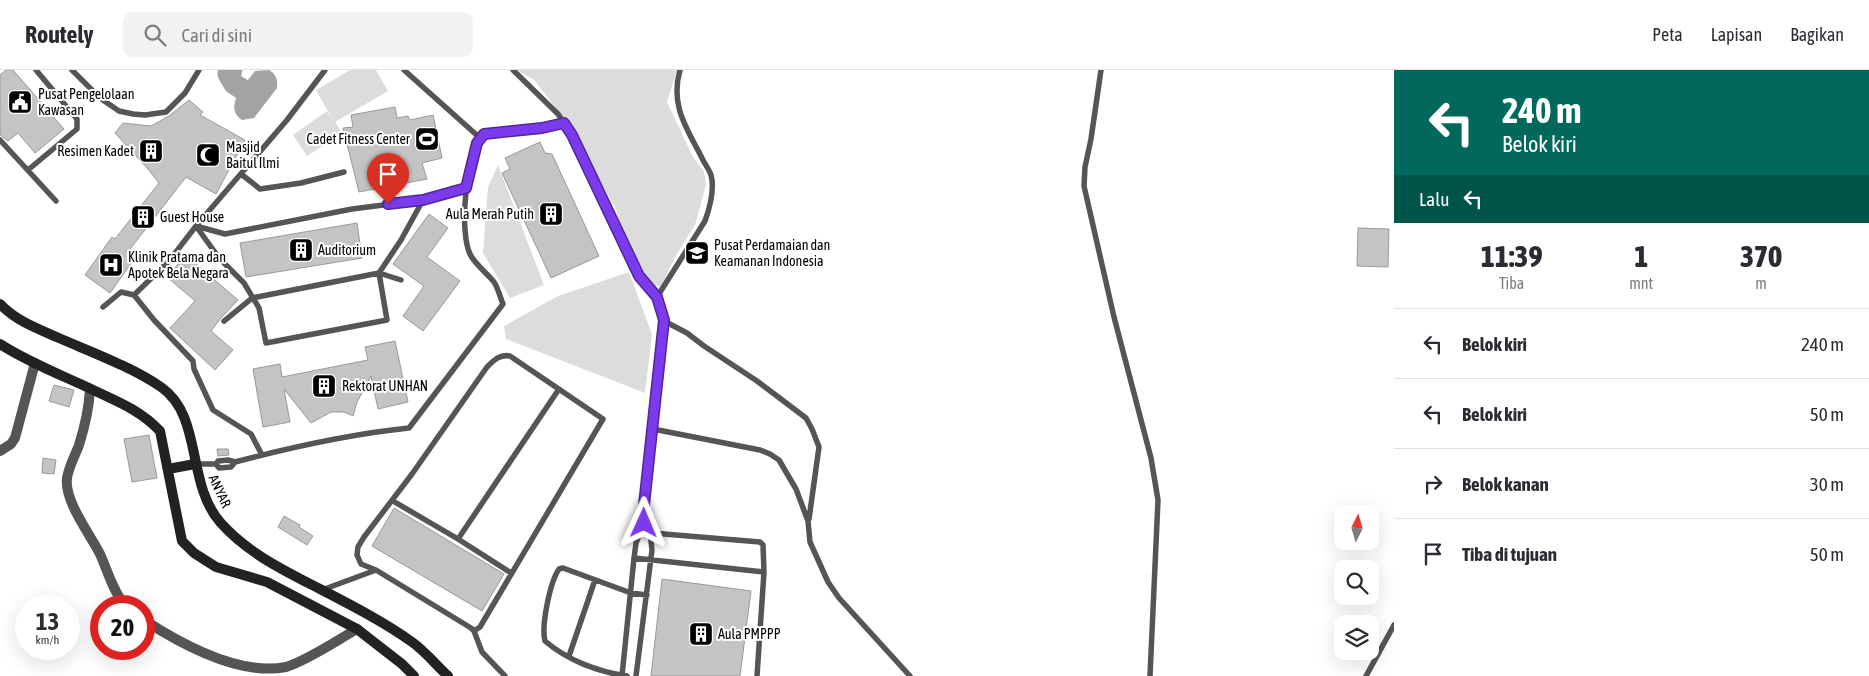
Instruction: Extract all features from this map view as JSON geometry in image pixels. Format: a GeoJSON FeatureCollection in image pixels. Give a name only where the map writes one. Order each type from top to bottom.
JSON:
{"type":"FeatureCollection","features":[{"type":"Feature","properties":{"kind":"street","name":"ANYAR"},"geometry":{"type":"LineString","coordinates":[[0,304],[8,313],[30,326],[136,373],[161,387],[172,396],[180,406],[187,423],[200,486],[219,522],[255,553],[289,574],[322,590],[414,643],[448,676]]}},
{"type":"Feature","properties":{"kind":"street"},"geometry":{"type":"LineString","coordinates":[[0,344],[21,357],[133,408],[151,421],[160,431],[182,541],[194,553],[216,566],[267,582],[357,629],[402,664],[414,676]]}},
{"type":"Feature","properties":{"kind":"street"},"geometry":{"type":"LineString","coordinates":[[0,451],[11,444],[14,438],[35,363]]}},
{"type":"Feature","properties":{"kind":"street"},"geometry":{"type":"LineString","coordinates":[[90,389],[89,410],[68,472],[67,485],[76,510],[100,554],[117,595]]}},
{"type":"Feature","properties":{"kind":"street"},"geometry":{"type":"LineString","coordinates":[[168,469],[195,464]]}},
{"type":"Feature","properties":{"kind":"street"},"geometry":{"type":"LineString","coordinates":[[155,626],[195,650],[239,666],[258,670],[287,666],[357,629]]}},
{"type":"Feature","properties":{"kind":"lane"},"geometry":{"type":"LineString","coordinates":[[28,170],[77,129],[78,124],[77,119],[36,70]]}},
{"type":"Feature","properties":{"kind":"lane"},"geometry":{"type":"LineString","coordinates":[[72,70],[100,98],[119,111],[145,114],[166,112],[185,93],[199,70]]}},
{"type":"Feature","properties":{"kind":"lane"},"geometry":{"type":"LineString","coordinates":[[134,294],[169,261],[196,226],[287,120],[325,70]]}},
{"type":"Feature","properties":{"kind":"lane"},"geometry":{"type":"LineString","coordinates":[[404,70],[480,138]]}},
{"type":"Feature","properties":{"kind":"lane"},"geometry":{"type":"LineString","coordinates":[[513,70],[558,114],[576,142],[639,276],[657,297],[664,320],[643,514],[644,523],[650,532],[652,560],[636,676]]}},
{"type":"Feature","properties":{"kind":"lane"},"geometry":{"type":"LineString","coordinates":[[657,297],[705,221],[712,193],[711,176],[681,117],[676,100],[680,70]]}},
{"type":"Feature","properties":{"kind":"lane"},"geometry":{"type":"LineString","coordinates":[[1101,70],[1085,167],[1084,186],[1114,317],[1151,458],[1158,500],[1150,676]]}},
{"type":"Feature","properties":{"kind":"lane"},"geometry":{"type":"LineString","coordinates":[[195,464],[216,464],[218,461],[228,460],[235,462],[370,432],[409,428],[503,304],[494,282],[470,255],[464,218],[466,188],[480,138],[484,134],[542,128],[564,123]]}},
{"type":"Feature","properties":{"kind":"lane"},"geometry":{"type":"LineString","coordinates":[[0,140],[56,201]]}},
{"type":"Feature","properties":{"kind":"lane"},"geometry":{"type":"LineString","coordinates":[[241,174],[260,189],[301,183],[344,172]]}},
{"type":"Feature","properties":{"kind":"lane"},"geometry":{"type":"LineString","coordinates":[[196,226],[225,234],[352,209],[423,200],[466,188]]}},
{"type":"Feature","properties":{"kind":"lane"},"geometry":{"type":"LineString","coordinates":[[196,226],[219,258],[244,283],[259,308],[266,343],[387,320],[378,273],[401,240],[423,200]]}},
{"type":"Feature","properties":{"kind":"lane"},"geometry":{"type":"LineString","coordinates":[[224,321],[252,298],[378,273],[401,280]]}},
{"type":"Feature","properties":{"kind":"lane"},"geometry":{"type":"LineString","coordinates":[[103,307],[121,292],[134,294],[154,320],[192,361],[197,377],[213,410],[251,434],[262,455]]}},
{"type":"Feature","properties":{"kind":"lane"},"geometry":{"type":"LineString","coordinates":[[664,320],[687,333],[757,381],[806,418],[818,447],[808,521],[810,542],[828,582],[839,598],[910,676]]}},
{"type":"Feature","properties":{"kind":"lane"},"geometry":{"type":"LineString","coordinates":[[474,631],[480,627],[603,419],[510,356],[505,355],[494,359],[487,366],[393,501],[373,524],[358,547],[357,555],[361,564],[376,570],[471,628],[482,652],[505,676]]}},
{"type":"Feature","properties":{"kind":"lane"},"geometry":{"type":"LineString","coordinates":[[458,539],[559,389]]}},
{"type":"Feature","properties":{"kind":"lane"},"geometry":{"type":"LineString","coordinates":[[653,429],[770,454],[778,460],[796,489],[808,521]]}},
{"type":"Feature","properties":{"kind":"lane"},"geometry":{"type":"LineString","coordinates":[[393,501],[458,539],[511,574]]}},
{"type":"Feature","properties":{"kind":"lane"},"geometry":{"type":"LineString","coordinates":[[622,676],[634,558],[644,523]]}},
{"type":"Feature","properties":{"kind":"lane"},"geometry":{"type":"LineString","coordinates":[[640,532],[760,542],[763,545],[764,572],[757,676]]}},
{"type":"Feature","properties":{"kind":"lane"},"geometry":{"type":"LineString","coordinates":[[634,558],[764,572]]}},
{"type":"Feature","properties":{"kind":"lane"},"geometry":{"type":"LineString","coordinates":[[627,676],[593,668],[555,650],[545,641],[544,635],[554,580],[561,568],[631,593],[647,595]]}},
{"type":"Feature","properties":{"kind":"lane"},"geometry":{"type":"LineString","coordinates":[[322,590],[376,570]]}},
{"type":"Feature","properties":{"kind":"lane"},"geometry":{"type":"LineString","coordinates":[[568,656],[595,580]]}},
{"type":"Feature","properties":{"kind":"lane"},"geometry":{"type":"LineString","coordinates":[[1366,676],[1394,625]]}},
{"type":"Feature","properties":{"kind":"shaded area"},"geometry":{"type":"Polygon","coordinates":[[[269,70],[276,78],[277,88],[254,118],[242,120],[236,115],[234,109],[238,95],[255,71],[269,70]]]}},
{"type":"Feature","properties":{"kind":"shaded area"},"geometry":{"type":"Polygon","coordinates":[[[350,70],[376,70],[388,91],[335,122],[342,133],[307,156],[293,135],[327,111],[333,120],[316,90],[350,70]]]}},
{"type":"Feature","properties":{"kind":"shaded area"},"geometry":{"type":"Polygon","coordinates":[[[517,70],[677,70],[667,102],[693,157],[704,171],[706,185],[695,225],[675,257],[661,286],[652,285],[627,251],[616,209],[560,113],[534,80],[517,70]]]}},
{"type":"Feature","properties":{"kind":"shaded area"},"geometry":{"type":"Polygon","coordinates":[[[498,165],[544,285],[510,298],[483,253],[488,187],[498,165]]]}},
{"type":"Feature","properties":{"kind":"shaded area"},"geometry":{"type":"Polygon","coordinates":[[[629,272],[652,334],[645,393],[506,339],[504,326],[558,296],[629,272]]]}},
{"type":"Feature","properties":{"kind":"building","name":"Pusat Pengelolaan Kawasan"},"geometry":{"type":"Polygon","coordinates":[[[6,70],[13,70],[64,129],[35,153],[18,133],[8,141],[0,135],[0,75],[6,70]]]}},
{"type":"Feature","properties":{"kind":"building"},"geometry":{"type":"Polygon","coordinates":[[[189,100],[203,112],[200,115],[245,140],[216,194],[186,177],[130,249],[137,255],[110,293],[85,275],[112,237],[115,239],[159,183],[115,133],[123,123],[151,126],[169,116],[189,100]]]}},
{"type":"Feature","properties":{"kind":"building"},"geometry":{"type":"Polygon","coordinates":[[[395,107],[397,118],[408,116],[410,120],[433,115],[442,158],[422,163],[427,179],[359,192],[343,128],[353,127],[351,115],[395,107]]]}},
{"type":"Feature","properties":{"kind":"building","name":"Aula Merah Putih"},"geometry":{"type":"Polygon","coordinates":[[[540,142],[545,153],[552,154],[599,256],[551,278],[502,173],[510,169],[505,158],[540,142]]]}},
{"type":"Feature","properties":{"kind":"building"},"geometry":{"type":"Polygon","coordinates":[[[429,214],[448,228],[427,257],[460,281],[423,331],[403,316],[424,286],[393,264],[429,214]]]}},
{"type":"Feature","properties":{"kind":"building","name":"Auditorium"},"geometry":{"type":"Polygon","coordinates":[[[357,223],[362,258],[246,277],[240,243],[357,223]]]}},
{"type":"Feature","properties":{"kind":"building"},"geometry":{"type":"Polygon","coordinates":[[[1358,228],[1389,229],[1388,267],[1357,266],[1358,228]]]}},
{"type":"Feature","properties":{"kind":"building"},"geometry":{"type":"Polygon","coordinates":[[[186,255],[238,300],[211,331],[233,350],[215,370],[170,328],[195,301],[167,277],[186,255]]]}},
{"type":"Feature","properties":{"kind":"building"},"geometry":{"type":"Polygon","coordinates":[[[395,341],[408,402],[378,409],[371,376],[357,402],[353,416],[344,412],[331,412],[311,423],[284,389],[290,422],[263,427],[253,369],[280,364],[282,377],[368,360],[365,347],[395,341]]]}},
{"type":"Feature","properties":{"kind":"building"},"geometry":{"type":"Polygon","coordinates":[[[54,385],[74,390],[69,407],[49,401],[54,385]]]}},
{"type":"Feature","properties":{"kind":"building"},"geometry":{"type":"Polygon","coordinates":[[[149,435],[157,478],[132,482],[124,439],[149,435]]]}},
{"type":"Feature","properties":{"kind":"building"},"geometry":{"type":"Polygon","coordinates":[[[217,449],[228,449],[229,455],[218,456],[217,449]]]}},
{"type":"Feature","properties":{"kind":"building"},"geometry":{"type":"Polygon","coordinates":[[[43,458],[56,460],[54,474],[42,473],[43,458]]]}},
{"type":"Feature","properties":{"kind":"building"},"geometry":{"type":"Polygon","coordinates":[[[394,508],[504,574],[482,611],[372,546],[394,508]]]}},
{"type":"Feature","properties":{"kind":"building"},"geometry":{"type":"Polygon","coordinates":[[[284,516],[300,525],[299,527],[313,536],[307,545],[278,527],[284,516]]]}},
{"type":"Feature","properties":{"kind":"building","name":"Aula PMPPP"},"geometry":{"type":"Polygon","coordinates":[[[662,579],[751,591],[740,676],[651,676],[662,579]]]}},
{"type":"Feature","properties":{"kind":"waterway"},"geometry":{"type":"LineString","coordinates":[[232,70],[228,74],[234,84],[242,89]]}},
{"type":"Feature","properties":{"kind":"place","name":"Pusat Pengelolaan Kawasan"},"geometry":{"type":"Point","coordinates":[20,102]}},
{"type":"Feature","properties":{"kind":"place","name":"Cadet Fitness Center"},"geometry":{"type":"Point","coordinates":[427,139]}},
{"type":"Feature","properties":{"kind":"place","name":"Resimen Kadet"},"geometry":{"type":"Point","coordinates":[151,151]}},
{"type":"Feature","properties":{"kind":"place","name":"Masjid Baitul Ilmi"},"geometry":{"type":"Point","coordinates":[208,155]}},
{"type":"Feature","properties":{"kind":"place","name":"Aula Merah Putih"},"geometry":{"type":"Point","coordinates":[551,214]}},
{"type":"Feature","properties":{"kind":"place","name":"Guest House"},"geometry":{"type":"Point","coordinates":[143,217]}},
{"type":"Feature","properties":{"kind":"place","name":"Auditorium"},"geometry":{"type":"Point","coordinates":[301,250]}},
{"type":"Feature","properties":{"kind":"place","name":"Pusat Perdamaian dan Keamanan Indonesia"},"geometry":{"type":"Point","coordinates":[697,253]}},
{"type":"Feature","properties":{"kind":"place","name":"Klinik Pratama dan Apotek Bela Negara"},"geometry":{"type":"Point","coordinates":[111,265]}},
{"type":"Feature","properties":{"kind":"place","name":"Rektorat UNHAN"},"geometry":{"type":"Point","coordinates":[324,386]}},
{"type":"Feature","properties":{"kind":"place","name":"Aula PMPPP"},"geometry":{"type":"Point","coordinates":[701,634]}},
{"type":"Feature","properties":{"kind":"route"},"geometry":{"type":"LineString","coordinates":[[388,204],[423,200],[466,188],[477,143],[484,134],[542,128],[564,123],[587,165],[639,276],[657,297],[664,320],[643,514],[644,523]]}}]}
